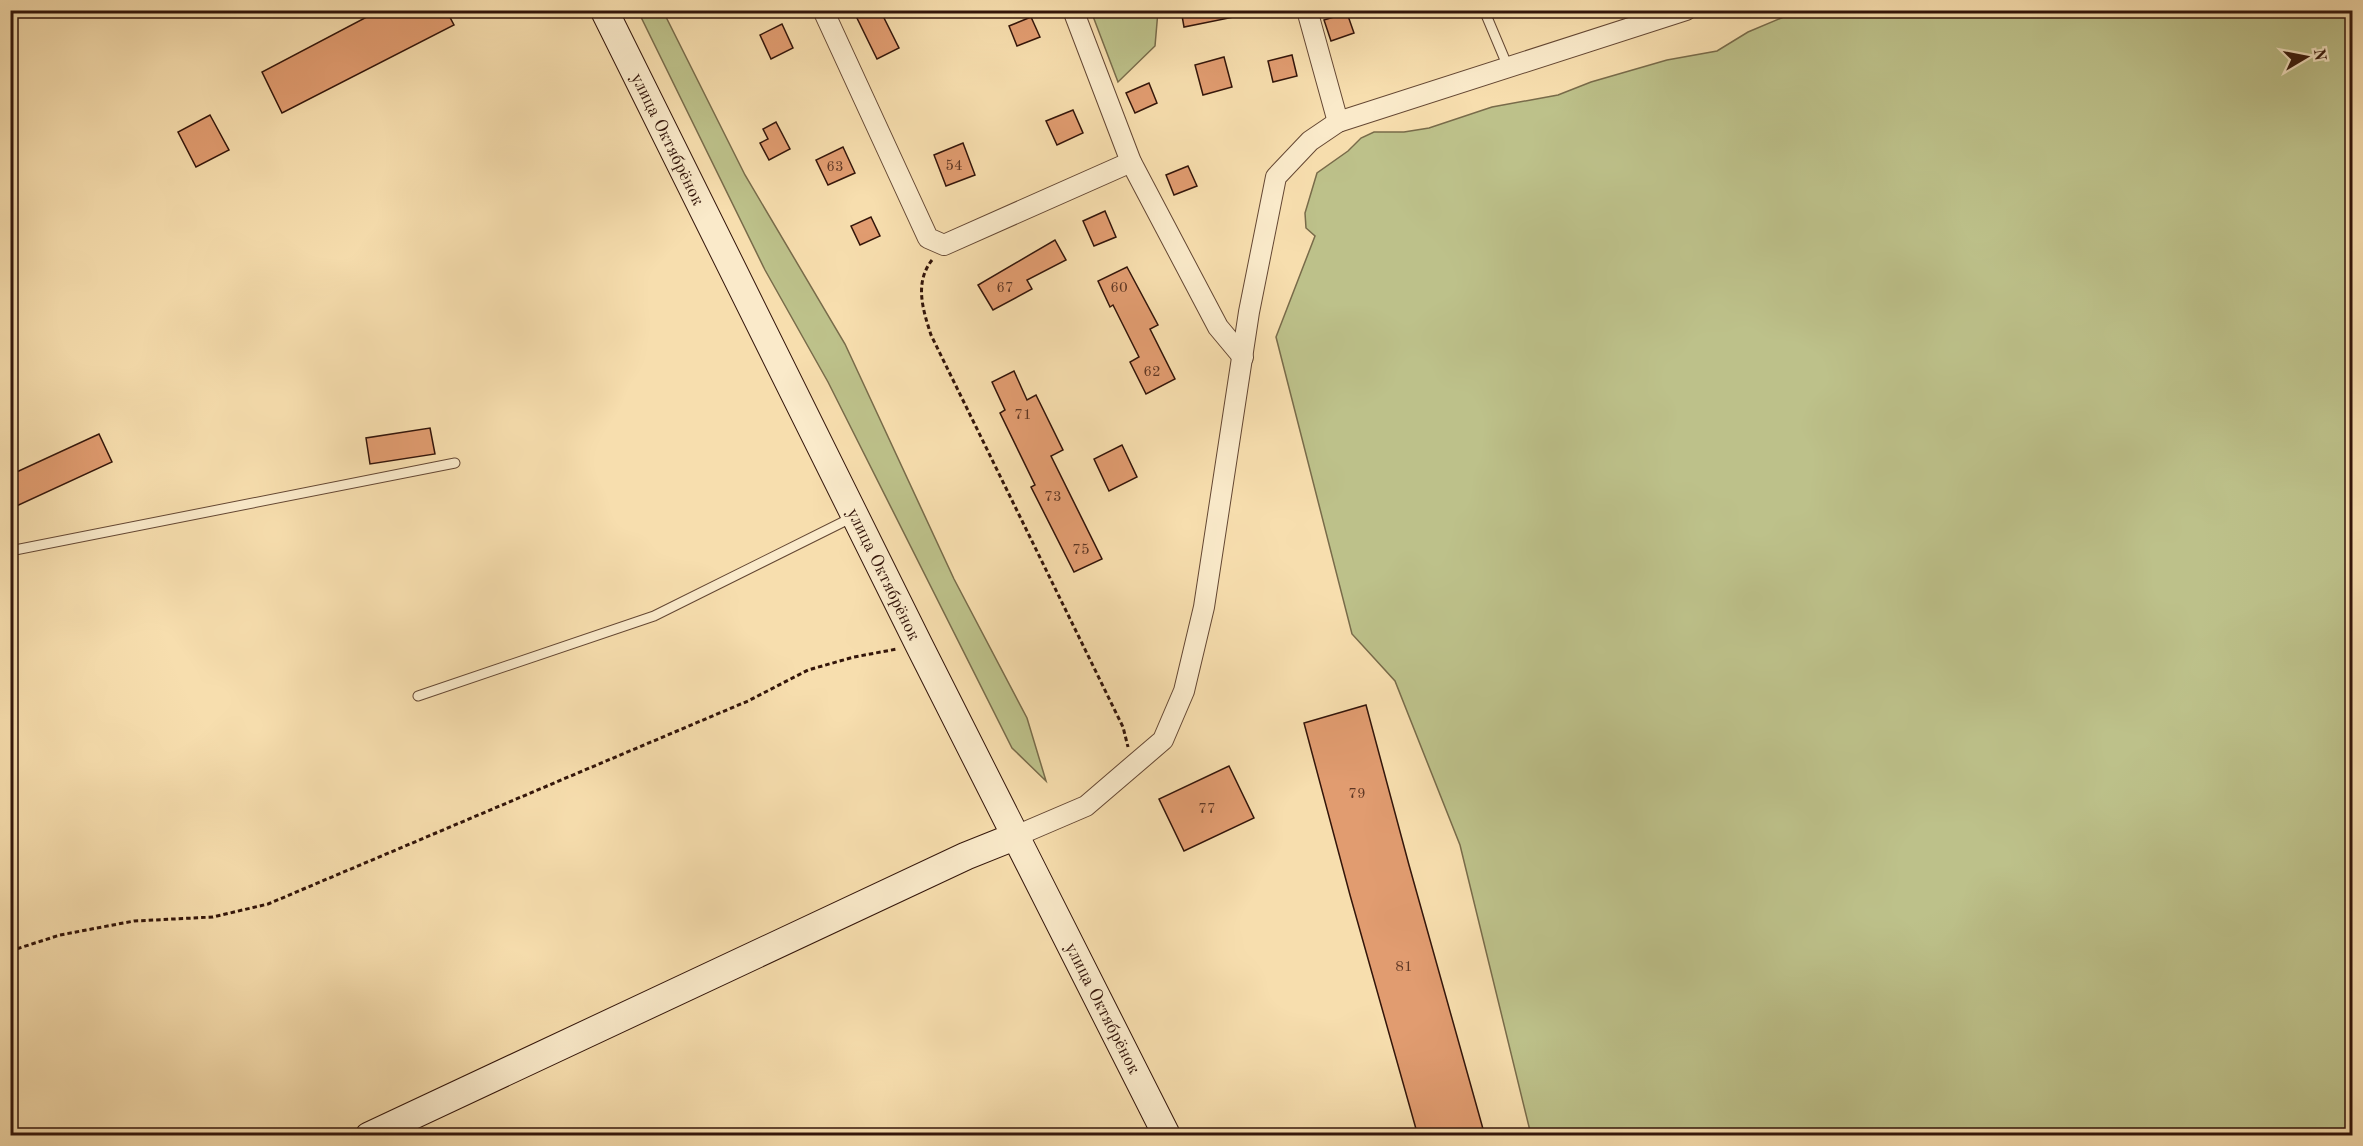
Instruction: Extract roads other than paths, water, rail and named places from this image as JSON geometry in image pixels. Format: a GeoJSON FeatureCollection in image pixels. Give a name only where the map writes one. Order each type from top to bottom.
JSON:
{"type":"FeatureCollection","features":[{"type":"Feature","properties":{"kind":"street","name":"улица Октябрёнок"},"geometry":{"type":"LineString","coordinates":[[604,10],[919,645],[1167,1136]]}},
{"type":"Feature","properties":{"kind":"street"},"geometry":{"type":"LineString","coordinates":[[822,10],[928,238],[944,245],[1131,162]]}},
{"type":"Feature","properties":{"kind":"street"},"geometry":{"type":"LineString","coordinates":[[1073,10],[1131,162],[1218,327],[1243,357]]}},
{"type":"Feature","properties":{"kind":"street"},"geometry":{"type":"LineString","coordinates":[[1307,10],[1338,122]]}},
{"type":"Feature","properties":{"kind":"street"},"geometry":{"type":"LineString","coordinates":[[369,1136],[966,856],[1086,806],[1133,766],[1163,740],[1184,691],[1204,607],[1260,247],[1276,177],[1310,141],[1338,122],[1686,10]]}},
{"type":"Feature","properties":{"kind":"lane"},"geometry":{"type":"LineString","coordinates":[[1484,10],[1508,67]]}},
{"type":"Feature","properties":{"kind":"lane"},"geometry":{"type":"LineString","coordinates":[[10,551],[455,463]]}},
{"type":"Feature","properties":{"kind":"lane"},"geometry":{"type":"LineString","coordinates":[[418,696],[654,616],[855,516]]}}]}
